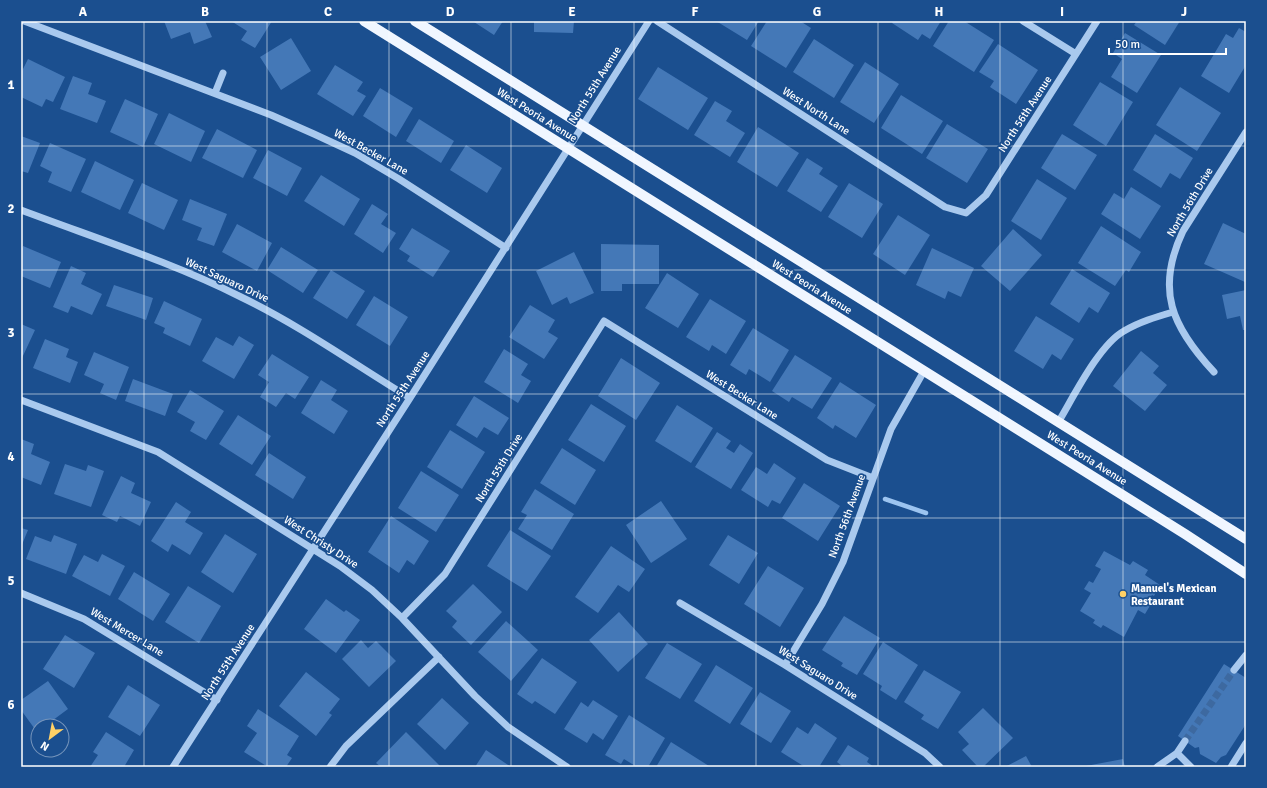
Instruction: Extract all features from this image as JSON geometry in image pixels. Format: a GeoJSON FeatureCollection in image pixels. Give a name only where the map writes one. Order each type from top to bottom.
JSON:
{"type":"FeatureCollection","features":[{"type":"Feature","properties":{"kind":"main road","name":"West Peoria Avenue"},"geometry":{"type":"LineString","coordinates":[[364,21],[1185,534],[1246,574]]}},
{"type":"Feature","properties":{"kind":"main road","name":"West Peoria Avenue"},"geometry":{"type":"LineString","coordinates":[[415,21],[1246,539]]}},
{"type":"Feature","properties":{"kind":"street","name":"West Becker Lane"},"geometry":{"type":"LineString","coordinates":[[24,21],[271,115],[355,153],[506,248]]}},
{"type":"Feature","properties":{"kind":"street","name":"North 55th Avenue"},"geometry":{"type":"LineString","coordinates":[[173,767],[314,549],[649,21]]}},
{"type":"Feature","properties":{"kind":"street","name":"West North Lane"},"geometry":{"type":"LineString","coordinates":[[657,21],[945,206],[966,213]]}},
{"type":"Feature","properties":{"kind":"street"},"geometry":{"type":"LineString","coordinates":[[1024,21],[1076,54]]}},
{"type":"Feature","properties":{"kind":"street","name":"North 56th Avenue"},"geometry":{"type":"LineString","coordinates":[[966,213],[986,195],[1097,21]]}},
{"type":"Feature","properties":{"kind":"street"},"geometry":{"type":"LineString","coordinates":[[215,93],[223,73]]}},
{"type":"Feature","properties":{"kind":"street","name":"North 56th Drive"},"geometry":{"type":"LineString","coordinates":[[1214,372],[1193,350],[1180,330],[1173,312],[1169,292],[1170,275],[1177,243],[1190,219],[1246,132]]}},
{"type":"Feature","properties":{"kind":"street","name":"West Saguaro Drive"},"geometry":{"type":"LineString","coordinates":[[21,210],[188,273],[241,297],[297,326],[410,398]]}},
{"type":"Feature","properties":{"kind":"street"},"geometry":{"type":"LineString","coordinates":[[1058,421],[1109,342],[1123,331],[1156,317],[1173,312]]}},
{"type":"Feature","properties":{"kind":"street","name":"West Becker Lane"},"geometry":{"type":"LineString","coordinates":[[604,321],[827,460],[873,478]]}},
{"type":"Feature","properties":{"kind":"street","name":"North 55th Drive"},"geometry":{"type":"LineString","coordinates":[[402,618],[445,574],[604,321]]}},
{"type":"Feature","properties":{"kind":"street","name":"North 56th Avenue"},"geometry":{"type":"LineString","coordinates":[[785,665],[822,604],[843,562],[891,429],[924,371]]}},
{"type":"Feature","properties":{"kind":"street","name":"West Christy Drive"},"geometry":{"type":"LineString","coordinates":[[21,400],[158,452],[314,549],[372,590],[402,618],[475,696],[508,727],[567,767]]}},
{"type":"Feature","properties":{"kind":"street","name":"West Mercer Lane"},"geometry":{"type":"LineString","coordinates":[[21,593],[84,619],[217,700]]}},
{"type":"Feature","properties":{"kind":"street","name":"West Saguaro Drive"},"geometry":{"type":"LineString","coordinates":[[680,603],[785,665],[925,753],[940,767]]}},
{"type":"Feature","properties":{"kind":"street"},"geometry":{"type":"LineString","coordinates":[[1234,670],[1246,655]]}},
{"type":"Feature","properties":{"kind":"street"},"geometry":{"type":"LineString","coordinates":[[330,767],[346,746],[439,657]]}},
{"type":"Feature","properties":{"kind":"street"},"geometry":{"type":"LineString","coordinates":[[1157,767],[1177,753],[1185,741]]}},
{"type":"Feature","properties":{"kind":"street"},"geometry":{"type":"LineString","coordinates":[[1232,767],[1246,743]]}},
{"type":"Feature","properties":{"kind":"street"},"geometry":{"type":"LineString","coordinates":[[1177,753],[1191,767]]}},
{"type":"Feature","properties":{"kind":"building"},"geometry":{"type":"Polygon","coordinates":[[[164,21],[205,21],[212,37],[194,44],[190,32],[171,39],[164,21]]]}},
{"type":"Feature","properties":{"kind":"building"},"geometry":{"type":"Polygon","coordinates":[[[231,21],[272,21],[255,48],[241,40],[247,31],[231,21]]]}},
{"type":"Feature","properties":{"kind":"building"},"geometry":{"type":"Polygon","coordinates":[[[503,21],[494,35],[474,22],[503,21]]]}},
{"type":"Feature","properties":{"kind":"building"},"geometry":{"type":"Polygon","coordinates":[[[534,21],[574,21],[573,33],[534,32],[534,21]]]}},
{"type":"Feature","properties":{"kind":"building"},"geometry":{"type":"Polygon","coordinates":[[[716,21],[759,21],[747,40],[716,21]]]}},
{"type":"Feature","properties":{"kind":"building"},"geometry":{"type":"Polygon","coordinates":[[[767,21],[800,21],[811,28],[786,68],[751,46],[767,21]]]}},
{"type":"Feature","properties":{"kind":"building"},"geometry":{"type":"Polygon","coordinates":[[[893,21],[941,21],[930,39],[922,34],[918,40],[892,23],[893,21]]]}},
{"type":"Feature","properties":{"kind":"building"},"geometry":{"type":"Polygon","coordinates":[[[949,21],[964,21],[994,40],[974,72],[933,46],[949,21]]]}},
{"type":"Feature","properties":{"kind":"building"},"geometry":{"type":"Polygon","coordinates":[[[1137,21],[1180,21],[1165,45],[1134,25],[1137,21]]]}},
{"type":"Feature","properties":{"kind":"building"},"geometry":{"type":"Polygon","coordinates":[[[1239,28],[1246,32],[1246,65],[1229,93],[1201,76],[1226,34],[1233,38],[1239,28]]]}},
{"type":"Feature","properties":{"kind":"building"},"geometry":{"type":"Polygon","coordinates":[[[1125,33],[1161,55],[1137,93],[1111,77],[1122,59],[1113,53],[1125,33]]]}},
{"type":"Feature","properties":{"kind":"building"},"geometry":{"type":"Polygon","coordinates":[[[291,38],[311,71],[281,90],[260,57],[291,38]]]}},
{"type":"Feature","properties":{"kind":"building"},"geometry":{"type":"Polygon","coordinates":[[[814,39],[854,65],[834,98],[793,72],[814,39]]]}},
{"type":"Feature","properties":{"kind":"building"},"geometry":{"type":"Polygon","coordinates":[[[998,44],[1038,70],[1016,104],[990,87],[994,81],[979,72],[998,44]]]}},
{"type":"Feature","properties":{"kind":"building"},"geometry":{"type":"Polygon","coordinates":[[[28,59],[65,77],[53,102],[46,99],[42,107],[21,97],[21,73],[28,59]]]}},
{"type":"Feature","properties":{"kind":"building"},"geometry":{"type":"Polygon","coordinates":[[[865,62],[899,84],[874,123],[840,102],[865,62]]]}},
{"type":"Feature","properties":{"kind":"building"},"geometry":{"type":"Polygon","coordinates":[[[335,65],[363,82],[357,91],[366,96],[353,116],[317,94],[335,65]]]}},
{"type":"Feature","properties":{"kind":"building"},"geometry":{"type":"Polygon","coordinates":[[[658,67],[708,98],[688,130],[638,99],[658,67]]]}},
{"type":"Feature","properties":{"kind":"building"},"geometry":{"type":"Polygon","coordinates":[[[73,76],[92,83],[88,94],[106,101],[97,123],[60,109],[73,76]]]}},
{"type":"Feature","properties":{"kind":"building"},"geometry":{"type":"Polygon","coordinates":[[[1100,82],[1133,102],[1106,146],[1073,125],[1100,82]]]}},
{"type":"Feature","properties":{"kind":"building"},"geometry":{"type":"Polygon","coordinates":[[[1180,87],[1221,113],[1197,151],[1156,125],[1180,87]]]}},
{"type":"Feature","properties":{"kind":"building"},"geometry":{"type":"Polygon","coordinates":[[[380,88],[413,108],[396,137],[363,116],[380,88]]]}},
{"type":"Feature","properties":{"kind":"building"},"geometry":{"type":"Polygon","coordinates":[[[901,95],[943,121],[922,154],[881,128],[901,95]]]}},
{"type":"Feature","properties":{"kind":"building"},"geometry":{"type":"Polygon","coordinates":[[[125,99],[158,114],[143,147],[110,132],[125,99]]]}},
{"type":"Feature","properties":{"kind":"building"},"geometry":{"type":"Polygon","coordinates":[[[715,101],[732,111],[726,121],[745,133],[730,157],[694,135],[715,101]]]}},
{"type":"Feature","properties":{"kind":"building"},"geometry":{"type":"Polygon","coordinates":[[[169,113],[205,131],[191,162],[154,144],[169,113]]]}},
{"type":"Feature","properties":{"kind":"building"},"geometry":{"type":"Polygon","coordinates":[[[419,119],[454,141],[441,163],[406,141],[419,119]]]}},
{"type":"Feature","properties":{"kind":"building"},"geometry":{"type":"Polygon","coordinates":[[[947,124],[988,149],[967,183],[926,158],[947,124]]]}},
{"type":"Feature","properties":{"kind":"building"},"geometry":{"type":"Polygon","coordinates":[[[758,127],[799,153],[777,187],[737,162],[758,127]]]}},
{"type":"Feature","properties":{"kind":"building"},"geometry":{"type":"Polygon","coordinates":[[[217,129],[257,150],[243,178],[202,158],[217,129]]]}},
{"type":"Feature","properties":{"kind":"building"},"geometry":{"type":"Polygon","coordinates":[[[1062,134],[1097,155],[1075,190],[1041,168],[1062,134]]]}},
{"type":"Feature","properties":{"kind":"building"},"geometry":{"type":"Polygon","coordinates":[[[1155,134],[1193,158],[1180,179],[1170,173],[1161,188],[1133,170],[1155,134]]]}},
{"type":"Feature","properties":{"kind":"building"},"geometry":{"type":"Polygon","coordinates":[[[21,136],[40,143],[28,173],[21,171],[21,136]]]}},
{"type":"Feature","properties":{"kind":"building"},"geometry":{"type":"Polygon","coordinates":[[[50,143],[86,159],[71,192],[48,182],[52,172],[40,166],[50,143]]]}},
{"type":"Feature","properties":{"kind":"building"},"geometry":{"type":"Polygon","coordinates":[[[466,145],[502,168],[487,193],[450,170],[466,145]]]}},
{"type":"Feature","properties":{"kind":"building"},"geometry":{"type":"Polygon","coordinates":[[[268,150],[302,168],[287,196],[253,178],[268,150]]]}},
{"type":"Feature","properties":{"kind":"building"},"geometry":{"type":"Polygon","coordinates":[[[807,158],[823,168],[819,174],[838,186],[821,212],[787,191],[807,158]]]}},
{"type":"Feature","properties":{"kind":"building"},"geometry":{"type":"Polygon","coordinates":[[[95,161],[134,180],[120,210],[81,192],[95,161]]]}},
{"type":"Feature","properties":{"kind":"building"},"geometry":{"type":"Polygon","coordinates":[[[321,175],[360,199],[344,226],[304,201],[321,175]]]}},
{"type":"Feature","properties":{"kind":"building"},"geometry":{"type":"Polygon","coordinates":[[[1037,179],[1067,198],[1041,240],[1011,221],[1037,179]]]}},
{"type":"Feature","properties":{"kind":"building"},"geometry":{"type":"Polygon","coordinates":[[[142,183],[178,200],[164,230],[128,213],[142,183]]]}},
{"type":"Feature","properties":{"kind":"building"},"geometry":{"type":"Polygon","coordinates":[[[849,183],[883,204],[862,238],[828,217],[849,183]]]}},
{"type":"Feature","properties":{"kind":"building"},"geometry":{"type":"Polygon","coordinates":[[[1131,187],[1161,206],[1140,239],[1101,214],[1114,193],[1124,199],[1131,187]]]}},
{"type":"Feature","properties":{"kind":"building"},"geometry":{"type":"Polygon","coordinates":[[[190,199],[227,214],[214,246],[197,240],[202,228],[182,220],[190,199]]]}},
{"type":"Feature","properties":{"kind":"building"},"geometry":{"type":"Polygon","coordinates":[[[372,204],[388,214],[381,224],[396,233],[383,253],[354,234],[372,204]]]}},
{"type":"Feature","properties":{"kind":"building"},"geometry":{"type":"Polygon","coordinates":[[[898,215],[930,235],[905,275],[873,254],[898,215]]]}},
{"type":"Feature","properties":{"kind":"building"},"geometry":{"type":"Polygon","coordinates":[[[1223,223],[1246,234],[1245,282],[1204,264],[1223,223]]]}},
{"type":"Feature","properties":{"kind":"building"},"geometry":{"type":"Polygon","coordinates":[[[237,224],[272,243],[257,271],[222,252],[237,224]]]}},
{"type":"Feature","properties":{"kind":"building"},"geometry":{"type":"Polygon","coordinates":[[[1101,226],[1141,252],[1129,272],[1126,270],[1115,286],[1078,263],[1101,226]]]}},
{"type":"Feature","properties":{"kind":"building"},"geometry":{"type":"Polygon","coordinates":[[[412,228],[450,251],[433,277],[407,261],[410,256],[399,249],[412,228]]]}},
{"type":"Feature","properties":{"kind":"building"},"geometry":{"type":"Polygon","coordinates":[[[1013,229],[1042,255],[1010,291],[981,266],[1013,229]]]}},
{"type":"Feature","properties":{"kind":"building"},"geometry":{"type":"Polygon","coordinates":[[[601,244],[659,245],[659,284],[622,284],[622,291],[601,291],[601,244]]]}},
{"type":"Feature","properties":{"kind":"building"},"geometry":{"type":"Polygon","coordinates":[[[23,246],[61,262],[50,288],[21,276],[21,251],[23,246]]]}},
{"type":"Feature","properties":{"kind":"building"},"geometry":{"type":"Polygon","coordinates":[[[281,247],[318,270],[303,293],[267,270],[281,247]]]}},
{"type":"Feature","properties":{"kind":"building"},"geometry":{"type":"Polygon","coordinates":[[[932,248],[974,268],[961,297],[948,291],[945,299],[916,285],[932,248]]]}},
{"type":"Feature","properties":{"kind":"building"},"geometry":{"type":"Polygon","coordinates":[[[574,252],[594,293],[570,304],[567,297],[552,305],[536,271],[574,252]]]}},
{"type":"Feature","properties":{"kind":"building"},"geometry":{"type":"Polygon","coordinates":[[[71,266],[86,273],[81,284],[102,294],[92,315],[71,306],[68,313],[53,307],[71,266]]]}},
{"type":"Feature","properties":{"kind":"building"},"geometry":{"type":"Polygon","coordinates":[[[1072,269],[1110,293],[1098,313],[1089,307],[1079,323],[1050,304],[1072,269]]]}},
{"type":"Feature","properties":{"kind":"building"},"geometry":{"type":"Polygon","coordinates":[[[331,270],[365,291],[347,319],[313,298],[331,270]]]}},
{"type":"Feature","properties":{"kind":"building"},"geometry":{"type":"Polygon","coordinates":[[[667,273],[699,294],[678,328],[645,308],[667,273]]]}},
{"type":"Feature","properties":{"kind":"building"},"geometry":{"type":"Polygon","coordinates":[[[114,285],[153,298],[146,320],[106,306],[114,285]]]}},
{"type":"Feature","properties":{"kind":"building"},"geometry":{"type":"Polygon","coordinates":[[[1246,290],[1246,330],[1243,330],[1240,316],[1227,319],[1222,295],[1246,290]]]}},
{"type":"Feature","properties":{"kind":"building"},"geometry":{"type":"Polygon","coordinates":[[[374,296],[408,317],[390,346],[356,325],[374,296]]]}},
{"type":"Feature","properties":{"kind":"building"},"geometry":{"type":"Polygon","coordinates":[[[710,299],[746,321],[726,354],[712,345],[709,351],[686,337],[710,299]]]}},
{"type":"Feature","properties":{"kind":"building"},"geometry":{"type":"Polygon","coordinates":[[[164,301],[202,319],[190,346],[163,333],[165,328],[154,323],[164,301]]]}},
{"type":"Feature","properties":{"kind":"building"},"geometry":{"type":"Polygon","coordinates":[[[530,305],[555,320],[548,332],[558,338],[544,359],[509,337],[530,305]]]}},
{"type":"Feature","properties":{"kind":"building"},"geometry":{"type":"Polygon","coordinates":[[[1036,316],[1074,339],[1061,360],[1052,354],[1043,369],[1014,351],[1036,316]]]}},
{"type":"Feature","properties":{"kind":"building"},"geometry":{"type":"Polygon","coordinates":[[[21,324],[35,330],[22,358],[21,358],[21,324]]]}},
{"type":"Feature","properties":{"kind":"building"},"geometry":{"type":"Polygon","coordinates":[[[753,328],[789,350],[770,382],[749,369],[746,375],[730,365],[753,328]]]}},
{"type":"Feature","properties":{"kind":"building"},"geometry":{"type":"Polygon","coordinates":[[[239,336],[254,345],[234,379],[202,361],[216,337],[233,346],[239,336]]]}},
{"type":"Feature","properties":{"kind":"building"},"geometry":{"type":"Polygon","coordinates":[[[45,339],[69,349],[66,357],[78,362],[70,383],[33,368],[45,339]]]}},
{"type":"Feature","properties":{"kind":"building"},"geometry":{"type":"Polygon","coordinates":[[[504,349],[528,364],[521,375],[531,381],[518,403],[484,382],[504,349]]]}},
{"type":"Feature","properties":{"kind":"building"},"geometry":{"type":"Polygon","coordinates":[[[1141,351],[1159,366],[1153,373],[1167,385],[1145,411],[1113,386],[1141,351]]]}},
{"type":"Feature","properties":{"kind":"building"},"geometry":{"type":"Polygon","coordinates":[[[94,352],[129,367],[116,400],[100,393],[104,384],[84,375],[94,352]]]}},
{"type":"Feature","properties":{"kind":"building"},"geometry":{"type":"Polygon","coordinates":[[[272,354],[309,377],[295,399],[286,393],[276,407],[260,397],[269,382],[258,375],[272,354]]]}},
{"type":"Feature","properties":{"kind":"building"},"geometry":{"type":"Polygon","coordinates":[[[795,355],[832,378],[812,409],[792,397],[789,402],[772,391],[795,355]]]}},
{"type":"Feature","properties":{"kind":"building"},"geometry":{"type":"Polygon","coordinates":[[[621,358],[660,383],[636,420],[598,396],[621,358]]]}},
{"type":"Feature","properties":{"kind":"building"},"geometry":{"type":"Polygon","coordinates":[[[133,379],[173,394],[165,416],[125,401],[133,379]]]}},
{"type":"Feature","properties":{"kind":"building"},"geometry":{"type":"Polygon","coordinates":[[[321,380],[337,390],[331,400],[348,411],[334,434],[301,413],[321,380]]]}},
{"type":"Feature","properties":{"kind":"building"},"geometry":{"type":"Polygon","coordinates":[[[840,382],[876,405],[856,438],[835,425],[833,429],[817,418],[840,382]]]}},
{"type":"Feature","properties":{"kind":"building"},"geometry":{"type":"Polygon","coordinates":[[[190,390],[224,411],[206,440],[190,431],[195,422],[177,412],[190,390]]]}},
{"type":"Feature","properties":{"kind":"building"},"geometry":{"type":"Polygon","coordinates":[[[474,396],[509,418],[498,435],[484,427],[477,438],[456,425],[474,396]]]}},
{"type":"Feature","properties":{"kind":"building"},"geometry":{"type":"Polygon","coordinates":[[[591,404],[626,426],[604,462],[568,440],[591,404]]]}},
{"type":"Feature","properties":{"kind":"building"},"geometry":{"type":"Polygon","coordinates":[[[677,405],[713,428],[691,463],[655,441],[677,405]]]}},
{"type":"Feature","properties":{"kind":"building"},"geometry":{"type":"Polygon","coordinates":[[[238,415],[271,436],[252,465],[219,444],[238,415]]]}},
{"type":"Feature","properties":{"kind":"building"},"geometry":{"type":"Polygon","coordinates":[[[450,430],[485,452],[462,489],[427,467],[450,430]]]}},
{"type":"Feature","properties":{"kind":"building"},"geometry":{"type":"Polygon","coordinates":[[[717,432],[731,441],[726,448],[734,453],[740,444],[753,453],[731,489],[695,467],[717,432]]]}},
{"type":"Feature","properties":{"kind":"building"},"geometry":{"type":"Polygon","coordinates":[[[21,439],[34,444],[31,454],[50,462],[41,485],[21,477],[21,439]]]}},
{"type":"Feature","properties":{"kind":"building"},"geometry":{"type":"Polygon","coordinates":[[[562,448],[596,470],[575,505],[540,483],[562,448]]]}},
{"type":"Feature","properties":{"kind":"building"},"geometry":{"type":"Polygon","coordinates":[[[269,453],[306,477],[293,499],[255,475],[269,453]]]}},
{"type":"Feature","properties":{"kind":"building"},"geometry":{"type":"Polygon","coordinates":[[[774,463],[796,478],[780,504],[772,500],[768,507],[741,490],[756,467],[767,474],[774,463]]]}},
{"type":"Feature","properties":{"kind":"building"},"geometry":{"type":"Polygon","coordinates":[[[65,464],[86,471],[88,465],[104,471],[91,507],[54,494],[65,464]]]}},
{"type":"Feature","properties":{"kind":"building"},"geometry":{"type":"Polygon","coordinates":[[[421,471],[459,495],[436,532],[398,508],[421,471]]]}},
{"type":"Feature","properties":{"kind":"building"},"geometry":{"type":"Polygon","coordinates":[[[121,476],[135,483],[131,493],[151,502],[140,526],[120,516],[117,522],[102,515],[121,476]]]}},
{"type":"Feature","properties":{"kind":"building"},"geometry":{"type":"Polygon","coordinates":[[[804,483],[840,506],[818,541],[782,518],[804,483]]]}},
{"type":"Feature","properties":{"kind":"building"},"geometry":{"type":"Polygon","coordinates":[[[535,489],[574,514],[552,550],[518,529],[527,515],[521,512],[535,489]]]}},
{"type":"Feature","properties":{"kind":"building"},"geometry":{"type":"Polygon","coordinates":[[[661,501],[687,539],[651,563],[626,525],[661,501]]]}},
{"type":"Feature","properties":{"kind":"building"},"geometry":{"type":"Polygon","coordinates":[[[176,502],[191,512],[185,522],[203,533],[190,555],[172,544],[168,552],[151,541],[176,502]]]}},
{"type":"Feature","properties":{"kind":"building"},"geometry":{"type":"Polygon","coordinates":[[[391,516],[429,541],[414,565],[407,560],[399,573],[368,552],[391,516]]]}},
{"type":"Feature","properties":{"kind":"building"},"geometry":{"type":"Polygon","coordinates":[[[21,528],[28,530],[21,547],[21,528]]]}},
{"type":"Feature","properties":{"kind":"building"},"geometry":{"type":"Polygon","coordinates":[[[510,530],[551,556],[527,591],[487,566],[510,530]]]}},
{"type":"Feature","properties":{"kind":"building"},"geometry":{"type":"Polygon","coordinates":[[[225,534],[257,554],[233,593],[201,572],[225,534]]]}},
{"type":"Feature","properties":{"kind":"building"},"geometry":{"type":"Polygon","coordinates":[[[54,535],[77,544],[66,574],[26,559],[35,536],[51,542],[54,535]]]}},
{"type":"Feature","properties":{"kind":"building"},"geometry":{"type":"Polygon","coordinates":[[[728,535],[758,553],[739,584],[709,565],[728,535]]]}},
{"type":"Feature","properties":{"kind":"building"},"geometry":{"type":"Polygon","coordinates":[[[611,546],[645,569],[629,592],[618,585],[598,613],[575,597],[611,546]]]}},
{"type":"Feature","properties":{"kind":"building","name":"Manuel's Mexican Restaurant"},"geometry":{"type":"Polygon","coordinates":[[[1104,551],[1130,565],[1133,561],[1148,570],[1145,575],[1160,585],[1154,596],[1152,595],[1147,602],[1151,604],[1145,614],[1138,610],[1124,637],[1103,625],[1101,628],[1093,623],[1095,620],[1080,611],[1091,593],[1084,589],[1089,581],[1093,583],[1101,569],[1095,566],[1104,551]]]}},
{"type":"Feature","properties":{"kind":"building"},"geometry":{"type":"Polygon","coordinates":[[[102,554],[125,566],[110,596],[72,576],[84,555],[98,562],[102,554]]]}},
{"type":"Feature","properties":{"kind":"building"},"geometry":{"type":"Polygon","coordinates":[[[768,566],[804,588],[780,627],[744,604],[768,566]]]}},
{"type":"Feature","properties":{"kind":"building"},"geometry":{"type":"Polygon","coordinates":[[[134,572],[170,594],[153,621],[118,599],[134,572]]]}},
{"type":"Feature","properties":{"kind":"building"},"geometry":{"type":"Polygon","coordinates":[[[473,584],[502,612],[471,645],[452,627],[457,621],[446,611],[473,584]]]}},
{"type":"Feature","properties":{"kind":"building"},"geometry":{"type":"Polygon","coordinates":[[[188,586],[221,606],[199,643],[165,622],[188,586]]]}},
{"type":"Feature","properties":{"kind":"building"},"geometry":{"type":"Polygon","coordinates":[[[326,599],[344,612],[346,610],[360,620],[336,653],[304,629],[326,599]]]}},
{"type":"Feature","properties":{"kind":"building"},"geometry":{"type":"Polygon","coordinates":[[[619,612],[648,644],[618,672],[589,640],[619,612]]]}},
{"type":"Feature","properties":{"kind":"building"},"geometry":{"type":"Polygon","coordinates":[[[844,616],[880,638],[857,675],[841,666],[843,663],[822,650],[844,616]]]}},
{"type":"Feature","properties":{"kind":"building"},"geometry":{"type":"Polygon","coordinates":[[[506,621],[538,650],[511,681],[478,652],[506,621]]]}},
{"type":"Feature","properties":{"kind":"building"},"geometry":{"type":"Polygon","coordinates":[[[65,635],[95,653],[74,688],[43,669],[65,635]]]}},
{"type":"Feature","properties":{"kind":"building"},"geometry":{"type":"Polygon","coordinates":[[[361,640],[368,648],[376,641],[396,661],[369,687],[342,659],[361,640]]]}},
{"type":"Feature","properties":{"kind":"building"},"geometry":{"type":"Polygon","coordinates":[[[883,642],[918,665],[896,700],[880,690],[882,686],[863,674],[883,642]]]}},
{"type":"Feature","properties":{"kind":"building"},"geometry":{"type":"Polygon","coordinates":[[[667,643],[702,664],[680,699],[645,678],[667,643]]]}},
{"type":"Feature","properties":{"kind":"building"},"geometry":{"type":"Polygon","coordinates":[[[542,658],[577,682],[555,714],[535,701],[532,704],[517,694],[542,658]]]}},
{"type":"Feature","properties":{"kind":"building"},"geometry":{"type":"Polygon","coordinates":[[[1224,664],[1246,678],[1246,724],[1226,755],[1221,757],[1216,763],[1200,754],[1199,747],[1195,748],[1178,736],[1224,664]]]}},
{"type":"Feature","properties":{"kind":"building"},"geometry":{"type":"Polygon","coordinates":[[[716,665],[753,688],[730,724],[694,701],[716,665]]]}},
{"type":"Feature","properties":{"kind":"building"},"geometry":{"type":"Polygon","coordinates":[[[924,670],[961,692],[938,729],[921,719],[924,715],[904,702],[924,670]]]}},
{"type":"Feature","properties":{"kind":"building"},"geometry":{"type":"Polygon","coordinates":[[[306,672],[340,699],[329,713],[332,715],[316,736],[279,706],[306,672]]]}},
{"type":"Feature","properties":{"kind":"building"},"geometry":{"type":"Polygon","coordinates":[[[48,681],[68,709],[56,718],[30,718],[30,722],[21,710],[21,700],[48,681]]]}},
{"type":"Feature","properties":{"kind":"building"},"geometry":{"type":"Polygon","coordinates":[[[128,685],[160,705],[140,736],[108,717],[128,685]]]}},
{"type":"Feature","properties":{"kind":"building"},"geometry":{"type":"Polygon","coordinates":[[[760,692],[791,711],[771,743],[740,724],[760,692]]]}},
{"type":"Feature","properties":{"kind":"building"},"geometry":{"type":"Polygon","coordinates":[[[442,698],[469,723],[445,750],[417,724],[442,698]]]}},
{"type":"Feature","properties":{"kind":"building"},"geometry":{"type":"Polygon","coordinates":[[[593,700],[618,716],[603,740],[593,733],[587,743],[564,729],[581,702],[588,707],[593,700]]]}},
{"type":"Feature","properties":{"kind":"building"},"geometry":{"type":"Polygon","coordinates":[[[983,708],[1013,738],[983,767],[978,767],[962,750],[969,744],[958,732],[983,708]]]}},
{"type":"Feature","properties":{"kind":"building"},"geometry":{"type":"Polygon","coordinates":[[[258,709],[299,736],[287,755],[292,758],[286,767],[268,767],[244,752],[257,733],[247,726],[258,709]]]}},
{"type":"Feature","properties":{"kind":"building"},"geometry":{"type":"Polygon","coordinates":[[[629,715],[665,738],[648,767],[637,767],[624,759],[621,764],[605,755],[629,715]]]}},
{"type":"Feature","properties":{"kind":"building"},"geometry":{"type":"Polygon","coordinates":[[[815,723],[837,738],[819,767],[805,767],[781,752],[797,727],[808,734],[815,723]]]}},
{"type":"Feature","properties":{"kind":"building"},"geometry":{"type":"Polygon","coordinates":[[[106,732],[134,750],[124,767],[90,767],[98,755],[93,752],[106,732]]]}},
{"type":"Feature","properties":{"kind":"building"},"geometry":{"type":"Polygon","coordinates":[[[406,732],[440,766],[439,767],[381,767],[376,763],[406,732]]]}},
{"type":"Feature","properties":{"kind":"building"},"geometry":{"type":"Polygon","coordinates":[[[671,742],[709,766],[656,767],[671,742]]]}},
{"type":"Feature","properties":{"kind":"building"},"geometry":{"type":"Polygon","coordinates":[[[848,745],[869,758],[867,762],[874,767],[842,767],[837,762],[848,745]]]}},
{"type":"Feature","properties":{"kind":"building"},"geometry":{"type":"Polygon","coordinates":[[[486,750],[511,767],[475,767],[486,750]]]}},
{"type":"Feature","properties":{"kind":"building"},"geometry":{"type":"Polygon","coordinates":[[[1026,756],[1032,767],[1005,767],[1026,756]]]}},
{"type":"Feature","properties":{"kind":"building"},"geometry":{"type":"Polygon","coordinates":[[[1123,759],[1125,767],[1086,767],[1086,766],[1123,759]]]}},
{"type":"Feature","properties":{"kind":"waterway"},"geometry":{"type":"LineString","coordinates":[[885,499],[926,513]]}},
{"type":"Feature","properties":{"kind":"tunnel"},"geometry":{"type":"LineString","coordinates":[[1185,741],[1234,670]]}},
{"type":"Feature","properties":{"kind":"place","name":"Manuel's Mexican Restaurant"},"geometry":{"type":"Point","coordinates":[1123,594]}}]}
